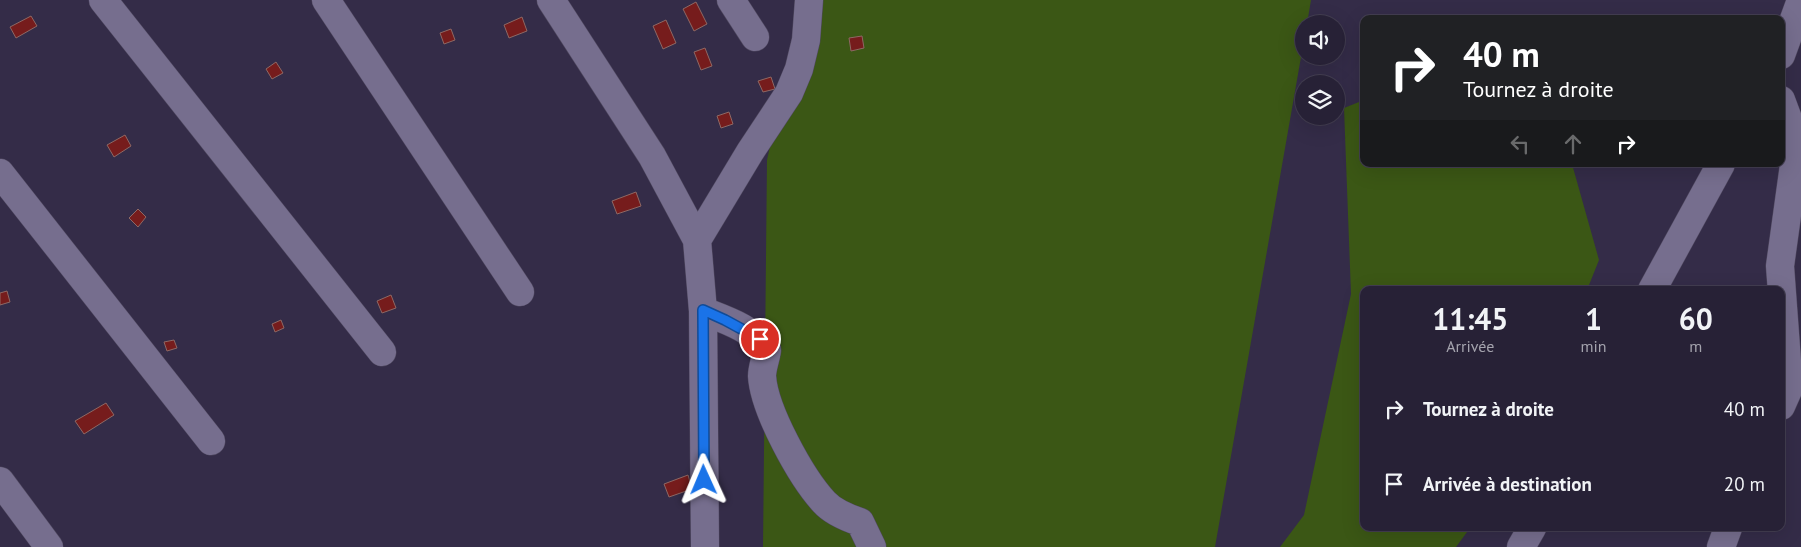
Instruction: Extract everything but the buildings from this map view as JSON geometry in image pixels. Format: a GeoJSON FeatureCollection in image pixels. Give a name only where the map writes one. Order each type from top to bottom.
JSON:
{"type":"FeatureCollection","features":[{"type":"Feature","properties":{"kind":"street"},"geometry":{"type":"LineString","coordinates":[[103,0],[382,352]]}},
{"type":"Feature","properties":{"kind":"street"},"geometry":{"type":"LineString","coordinates":[[326,0],[520,292]]}},
{"type":"Feature","properties":{"kind":"street"},"geometry":{"type":"LineString","coordinates":[[551,0],[652,156],[696,240],[703,310],[704,547]]}},
{"type":"Feature","properties":{"kind":"street"},"geometry":{"type":"LineString","coordinates":[[731,0],[755,37]]}},
{"type":"Feature","properties":{"kind":"street"},"geometry":{"type":"LineString","coordinates":[[696,240],[789,93],[800,69],[806,40],[809,0]]}},
{"type":"Feature","properties":{"kind":"street"},"geometry":{"type":"LineString","coordinates":[[1785,44],[1801,0]]}},
{"type":"Feature","properties":{"kind":"street"},"geometry":{"type":"LineString","coordinates":[[1781,286],[1780,266],[1797,143],[1785,111]]}},
{"type":"Feature","properties":{"kind":"street"},"geometry":{"type":"LineString","coordinates":[[1654,286],[1719,167]]}},
{"type":"Feature","properties":{"kind":"street"},"geometry":{"type":"LineString","coordinates":[[0,173],[211,441]]}},
{"type":"Feature","properties":{"kind":"street"},"geometry":{"type":"LineString","coordinates":[[703,310],[760,339],[767,350],[762,375],[766,396],[781,435],[824,503],[846,517],[860,522],[872,547]]}},
{"type":"Feature","properties":{"kind":"street"},"geometry":{"type":"LineString","coordinates":[[1785,334],[1789,388],[1785,397]]}},
{"type":"Feature","properties":{"kind":"street"},"geometry":{"type":"LineString","coordinates":[[0,481],[49,547]]}},
{"type":"Feature","properties":{"kind":"street"},"geometry":{"type":"LineString","coordinates":[[1521,547],[1530,531]]}},
{"type":"Feature","properties":{"kind":"street"},"geometry":{"type":"LineString","coordinates":[[1721,547],[1727,531]]}},
{"type":"Feature","properties":{"kind":"green space"},"geometry":{"type":"Polygon","coordinates":[[[802,0],[1311,0],[1308,15],[1295,15],[1295,65],[1300,65],[1298,75],[1295,75],[1295,91],[1215,547],[763,547],[767,160],[802,0]]]}},
{"type":"Feature","properties":{"kind":"green space"},"geometry":{"type":"Polygon","coordinates":[[[1360,102],[1360,167],[1573,167],[1599,260],[1589,286],[1360,286],[1360,531],[1468,531],[1456,547],[1280,547],[1304,515],[1351,294],[1345,108],[1360,102]]]}},
{"type":"Feature","properties":{"kind":"route"},"geometry":{"type":"LineString","coordinates":[[704,480],[703,310],[760,339]]}}]}
